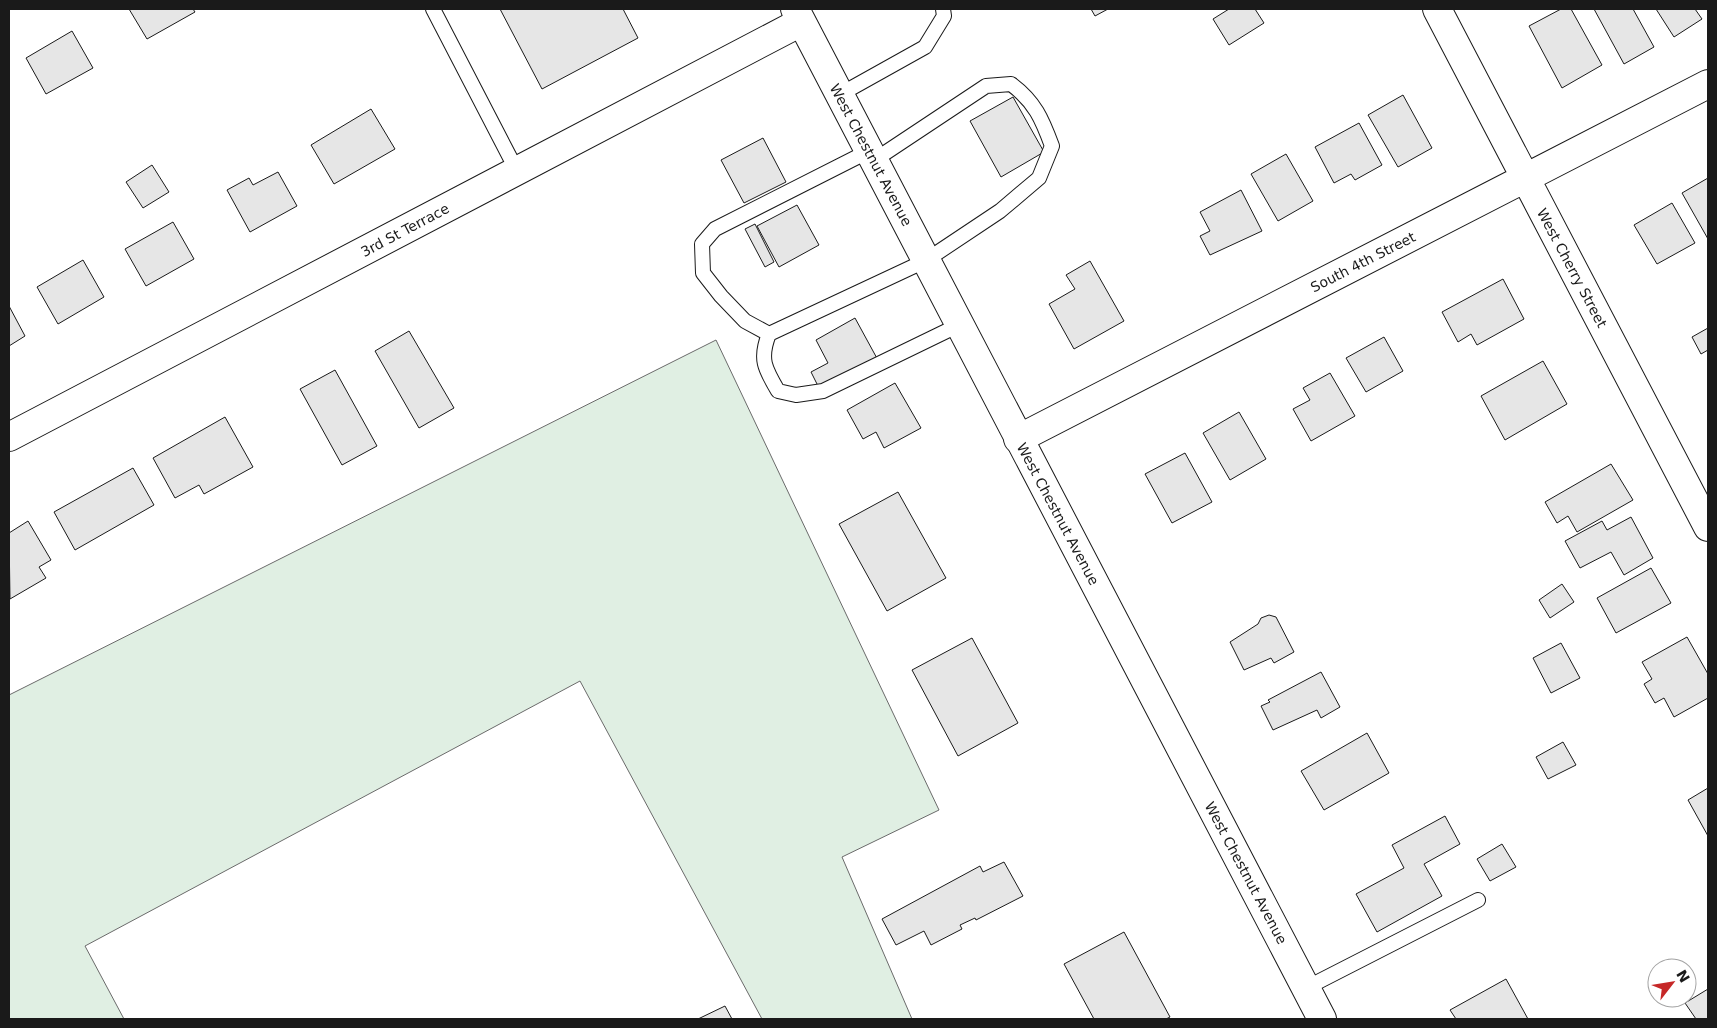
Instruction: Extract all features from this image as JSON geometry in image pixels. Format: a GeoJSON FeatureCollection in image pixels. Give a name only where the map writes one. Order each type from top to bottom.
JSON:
{"type":"FeatureCollection","features":[{"type":"Feature","properties":{"kind":"street","name":"West Cherry Street"},"geometry":{"type":"LineString","coordinates":[[1437,9],[1524,179],[1708,527]]}},
{"type":"Feature","properties":{"kind":"street","name":"3rd St Terrace"},"geometry":{"type":"LineString","coordinates":[[9,437],[517,171],[798,15]]}},
{"type":"Feature","properties":{"kind":"street","name":"West Chestnut Avenue"},"geometry":{"type":"LineString","coordinates":[[798,15],[1322,1019]]}},
{"type":"Feature","properties":{"kind":"street","name":"South 4th Street"},"geometry":{"type":"LineString","coordinates":[[1018,439],[1708,84]]}},
{"type":"Feature","properties":{"kind":"lane"},"geometry":{"type":"LineString","coordinates":[[433,9],[517,171]]}},
{"type":"Feature","properties":{"kind":"lane"},"geometry":{"type":"LineString","coordinates":[[839,95],[925,47],[948,11]]}},
{"type":"Feature","properties":{"kind":"lane"},"geometry":{"type":"LineString","coordinates":[[769,334],[745,321],[721,296],[703,273],[702,244],[714,229],[871,156],[986,86],[1011,84],[1023,93],[1041,115],[1052,146],[1039,178],[1000,212],[925,261],[769,334],[763,350],[765,368],[778,391],[796,395],[823,391],[959,325]]}},
{"type":"Feature","properties":{"kind":"lane"},"geometry":{"type":"LineString","coordinates":[[1306,988],[1478,900]]}},
{"type":"Feature","properties":{"kind":"green space"},"geometry":{"type":"Polygon","coordinates":[[[716,340],[939,810],[842,857],[912,1019],[762,1019],[580,681],[85,946],[124,1019],[9,1019],[9,695],[716,340]]]}},
{"type":"Feature","properties":{"kind":"building"},"geometry":{"type":"Polygon","coordinates":[[[129,9],[193,9],[195,12],[147,39],[129,9]]]}},
{"type":"Feature","properties":{"kind":"building"},"geometry":{"type":"Polygon","coordinates":[[[500,9],[623,9],[638,38],[542,89],[500,9]]]}},
{"type":"Feature","properties":{"kind":"building"},"geometry":{"type":"Polygon","coordinates":[[[1091,9],[1108,9],[1095,16],[1091,9]]]}},
{"type":"Feature","properties":{"kind":"building"},"geometry":{"type":"Polygon","coordinates":[[[1229,9],[1255,9],[1264,23],[1229,45],[1213,19],[1229,9]]]}},
{"type":"Feature","properties":{"kind":"building"},"geometry":{"type":"Polygon","coordinates":[[[1561,9],[1571,9],[1602,65],[1562,88],[1529,26],[1561,9]]]}},
{"type":"Feature","properties":{"kind":"building"},"geometry":{"type":"Polygon","coordinates":[[[1594,9],[1633,9],[1654,47],[1624,64],[1594,9]]]}},
{"type":"Feature","properties":{"kind":"building"},"geometry":{"type":"Polygon","coordinates":[[[1656,9],[1695,9],[1702,19],[1674,37],[1656,9]]]}},
{"type":"Feature","properties":{"kind":"building"},"geometry":{"type":"Polygon","coordinates":[[[72,31],[93,68],[46,94],[26,58],[72,31]]]}},
{"type":"Feature","properties":{"kind":"building"},"geometry":{"type":"Polygon","coordinates":[[[1403,95],[1432,148],[1398,167],[1368,115],[1403,95]]]}},
{"type":"Feature","properties":{"kind":"building"},"geometry":{"type":"Polygon","coordinates":[[[1013,97],[1044,152],[1001,177],[970,121],[1013,97]]]}},
{"type":"Feature","properties":{"kind":"building"},"geometry":{"type":"Polygon","coordinates":[[[371,109],[395,149],[334,184],[311,145],[371,109]]]}},
{"type":"Feature","properties":{"kind":"building"},"geometry":{"type":"Polygon","coordinates":[[[1359,123],[1382,165],[1355,180],[1351,174],[1334,183],[1315,147],[1359,123]]]}},
{"type":"Feature","properties":{"kind":"building"},"geometry":{"type":"Polygon","coordinates":[[[763,138],[786,182],[744,203],[721,160],[763,138]]]}},
{"type":"Feature","properties":{"kind":"building"},"geometry":{"type":"Polygon","coordinates":[[[1286,154],[1313,201],[1278,221],[1251,174],[1286,154]]]}},
{"type":"Feature","properties":{"kind":"building"},"geometry":{"type":"Polygon","coordinates":[[[152,165],[169,192],[143,208],[126,182],[152,165]]]}},
{"type":"Feature","properties":{"kind":"building"},"geometry":{"type":"Polygon","coordinates":[[[278,172],[297,206],[250,232],[227,190],[249,178],[253,185],[278,172]]]}},
{"type":"Feature","properties":{"kind":"building"},"geometry":{"type":"Polygon","coordinates":[[[1708,178],[1708,239],[1682,193],[1708,178]]]}},
{"type":"Feature","properties":{"kind":"building"},"geometry":{"type":"Polygon","coordinates":[[[1241,190],[1262,231],[1210,255],[1200,236],[1210,231],[1200,212],[1241,190]]]}},
{"type":"Feature","properties":{"kind":"building"},"geometry":{"type":"Polygon","coordinates":[[[1672,203],[1695,243],[1657,264],[1634,225],[1672,203]]]}},
{"type":"Feature","properties":{"kind":"building"},"geometry":{"type":"Polygon","coordinates":[[[797,205],[819,245],[779,267],[757,226],[797,205]]]}},
{"type":"Feature","properties":{"kind":"building"},"geometry":{"type":"Polygon","coordinates":[[[173,222],[194,259],[146,286],[125,249],[173,222]]]}},
{"type":"Feature","properties":{"kind":"building"},"geometry":{"type":"Polygon","coordinates":[[[755,224],[774,262],[765,267],[745,229],[755,224]]]}},
{"type":"Feature","properties":{"kind":"building"},"geometry":{"type":"Polygon","coordinates":[[[83,260],[104,297],[58,324],[37,287],[83,260]]]}},
{"type":"Feature","properties":{"kind":"building"},"geometry":{"type":"Polygon","coordinates":[[[1090,261],[1124,321],[1074,349],[1049,304],[1075,289],[1066,275],[1090,261]]]}},
{"type":"Feature","properties":{"kind":"building"},"geometry":{"type":"Polygon","coordinates":[[[1503,279],[1524,319],[1477,345],[1471,334],[1458,342],[1442,312],[1503,279]]]}},
{"type":"Feature","properties":{"kind":"building"},"geometry":{"type":"Polygon","coordinates":[[[9,306],[25,336],[9,346],[9,306]]]}},
{"type":"Feature","properties":{"kind":"building"},"geometry":{"type":"Polygon","coordinates":[[[855,318],[879,362],[822,394],[811,372],[828,363],[816,340],[855,318]]]}},
{"type":"Feature","properties":{"kind":"building"},"geometry":{"type":"Polygon","coordinates":[[[1708,328],[1708,350],[1701,354],[1692,337],[1708,328]]]}},
{"type":"Feature","properties":{"kind":"building"},"geometry":{"type":"Polygon","coordinates":[[[409,331],[454,408],[419,428],[375,351],[409,331]]]}},
{"type":"Feature","properties":{"kind":"building"},"geometry":{"type":"Polygon","coordinates":[[[1384,337],[1403,371],[1366,392],[1346,358],[1384,337]]]}},
{"type":"Feature","properties":{"kind":"building"},"geometry":{"type":"Polygon","coordinates":[[[1543,361],[1567,404],[1505,440],[1481,396],[1543,361]]]}},
{"type":"Feature","properties":{"kind":"building"},"geometry":{"type":"Polygon","coordinates":[[[335,370],[377,446],[342,465],[300,389],[335,370]]]}},
{"type":"Feature","properties":{"kind":"building"},"geometry":{"type":"Polygon","coordinates":[[[1330,373],[1355,416],[1311,441],[1293,409],[1310,400],[1303,388],[1330,373]]]}},
{"type":"Feature","properties":{"kind":"building"},"geometry":{"type":"Polygon","coordinates":[[[895,383],[921,428],[884,448],[876,432],[863,439],[847,410],[895,383]]]}},
{"type":"Feature","properties":{"kind":"building"},"geometry":{"type":"Polygon","coordinates":[[[1239,412],[1266,459],[1230,480],[1203,433],[1239,412]]]}},
{"type":"Feature","properties":{"kind":"building"},"geometry":{"type":"Polygon","coordinates":[[[225,417],[253,467],[204,494],[199,485],[175,498],[153,458],[225,417]]]}},
{"type":"Feature","properties":{"kind":"building"},"geometry":{"type":"Polygon","coordinates":[[[1185,453],[1212,502],[1172,523],[1145,474],[1185,453]]]}},
{"type":"Feature","properties":{"kind":"building"},"geometry":{"type":"Polygon","coordinates":[[[1611,464],[1633,500],[1577,532],[1568,516],[1557,523],[1545,502],[1611,464]]]}},
{"type":"Feature","properties":{"kind":"building"},"geometry":{"type":"Polygon","coordinates":[[[133,468],[154,505],[75,550],[54,512],[133,468]]]}},
{"type":"Feature","properties":{"kind":"building"},"geometry":{"type":"Polygon","coordinates":[[[898,492],[946,578],[887,611],[839,524],[898,492]]]}},
{"type":"Feature","properties":{"kind":"building"},"geometry":{"type":"Polygon","coordinates":[[[1631,517],[1653,558],[1624,575],[1611,552],[1580,568],[1565,541],[1602,521],[1607,530],[1631,517]]]}},
{"type":"Feature","properties":{"kind":"building"},"geometry":{"type":"Polygon","coordinates":[[[28,521],[51,560],[39,567],[46,578],[10,599],[9,533],[28,521]]]}},
{"type":"Feature","properties":{"kind":"building"},"geometry":{"type":"Polygon","coordinates":[[[1651,568],[1671,603],[1616,633],[1597,598],[1651,568]]]}},
{"type":"Feature","properties":{"kind":"building"},"geometry":{"type":"Polygon","coordinates":[[[1562,584],[1574,602],[1550,618],[1539,600],[1562,584]]]}},
{"type":"Feature","properties":{"kind":"building"},"geometry":{"type":"Polygon","coordinates":[[[1269,615],[1276,617],[1294,652],[1274,663],[1271,658],[1244,670],[1230,642],[1258,624],[1261,618],[1269,615]]]}},
{"type":"Feature","properties":{"kind":"building"},"geometry":{"type":"Polygon","coordinates":[[[1687,637],[1708,674],[1708,698],[1674,717],[1664,698],[1655,703],[1644,684],[1652,679],[1642,662],[1687,637]]]}},
{"type":"Feature","properties":{"kind":"building"},"geometry":{"type":"Polygon","coordinates":[[[972,638],[1018,723],[958,756],[912,670],[972,638]]]}},
{"type":"Feature","properties":{"kind":"building"},"geometry":{"type":"Polygon","coordinates":[[[1561,643],[1580,678],[1551,693],[1533,658],[1561,643]]]}},
{"type":"Feature","properties":{"kind":"building"},"geometry":{"type":"Polygon","coordinates":[[[1321,672],[1340,707],[1321,718],[1317,710],[1273,730],[1261,706],[1270,702],[1268,700],[1321,672]]]}},
{"type":"Feature","properties":{"kind":"building"},"geometry":{"type":"Polygon","coordinates":[[[1367,733],[1389,773],[1324,810],[1301,771],[1367,733]]]}},
{"type":"Feature","properties":{"kind":"building"},"geometry":{"type":"Polygon","coordinates":[[[1563,742],[1576,765],[1548,779],[1536,757],[1563,742]]]}},
{"type":"Feature","properties":{"kind":"building"},"geometry":{"type":"Polygon","coordinates":[[[1708,788],[1708,836],[1688,800],[1708,788]]]}},
{"type":"Feature","properties":{"kind":"building"},"geometry":{"type":"Polygon","coordinates":[[[1445,816],[1460,844],[1424,864],[1442,896],[1377,932],[1356,894],[1404,868],[1392,845],[1445,816]]]}},
{"type":"Feature","properties":{"kind":"building"},"geometry":{"type":"Polygon","coordinates":[[[1502,844],[1516,867],[1490,881],[1477,859],[1502,844]]]}},
{"type":"Feature","properties":{"kind":"building"},"geometry":{"type":"Polygon","coordinates":[[[1004,862],[1023,896],[976,920],[975,918],[960,925],[962,929],[931,945],[924,931],[896,945],[882,919],[980,866],[983,872],[1004,862]]]}},
{"type":"Feature","properties":{"kind":"building"},"geometry":{"type":"Polygon","coordinates":[[[1124,932],[1170,1017],[1166,1019],[1094,1019],[1064,964],[1124,932]]]}},
{"type":"Feature","properties":{"kind":"building"},"geometry":{"type":"Polygon","coordinates":[[[1506,979],[1528,1019],[1456,1019],[1450,1010],[1506,979]]]}},
{"type":"Feature","properties":{"kind":"building"},"geometry":{"type":"Polygon","coordinates":[[[1708,989],[1708,1019],[1696,1019],[1688,1008],[1697,1008],[1697,996],[1708,989]]]}},
{"type":"Feature","properties":{"kind":"building"},"geometry":{"type":"Polygon","coordinates":[[[725,1006],[732,1019],[698,1019],[725,1006]]]}}]}
